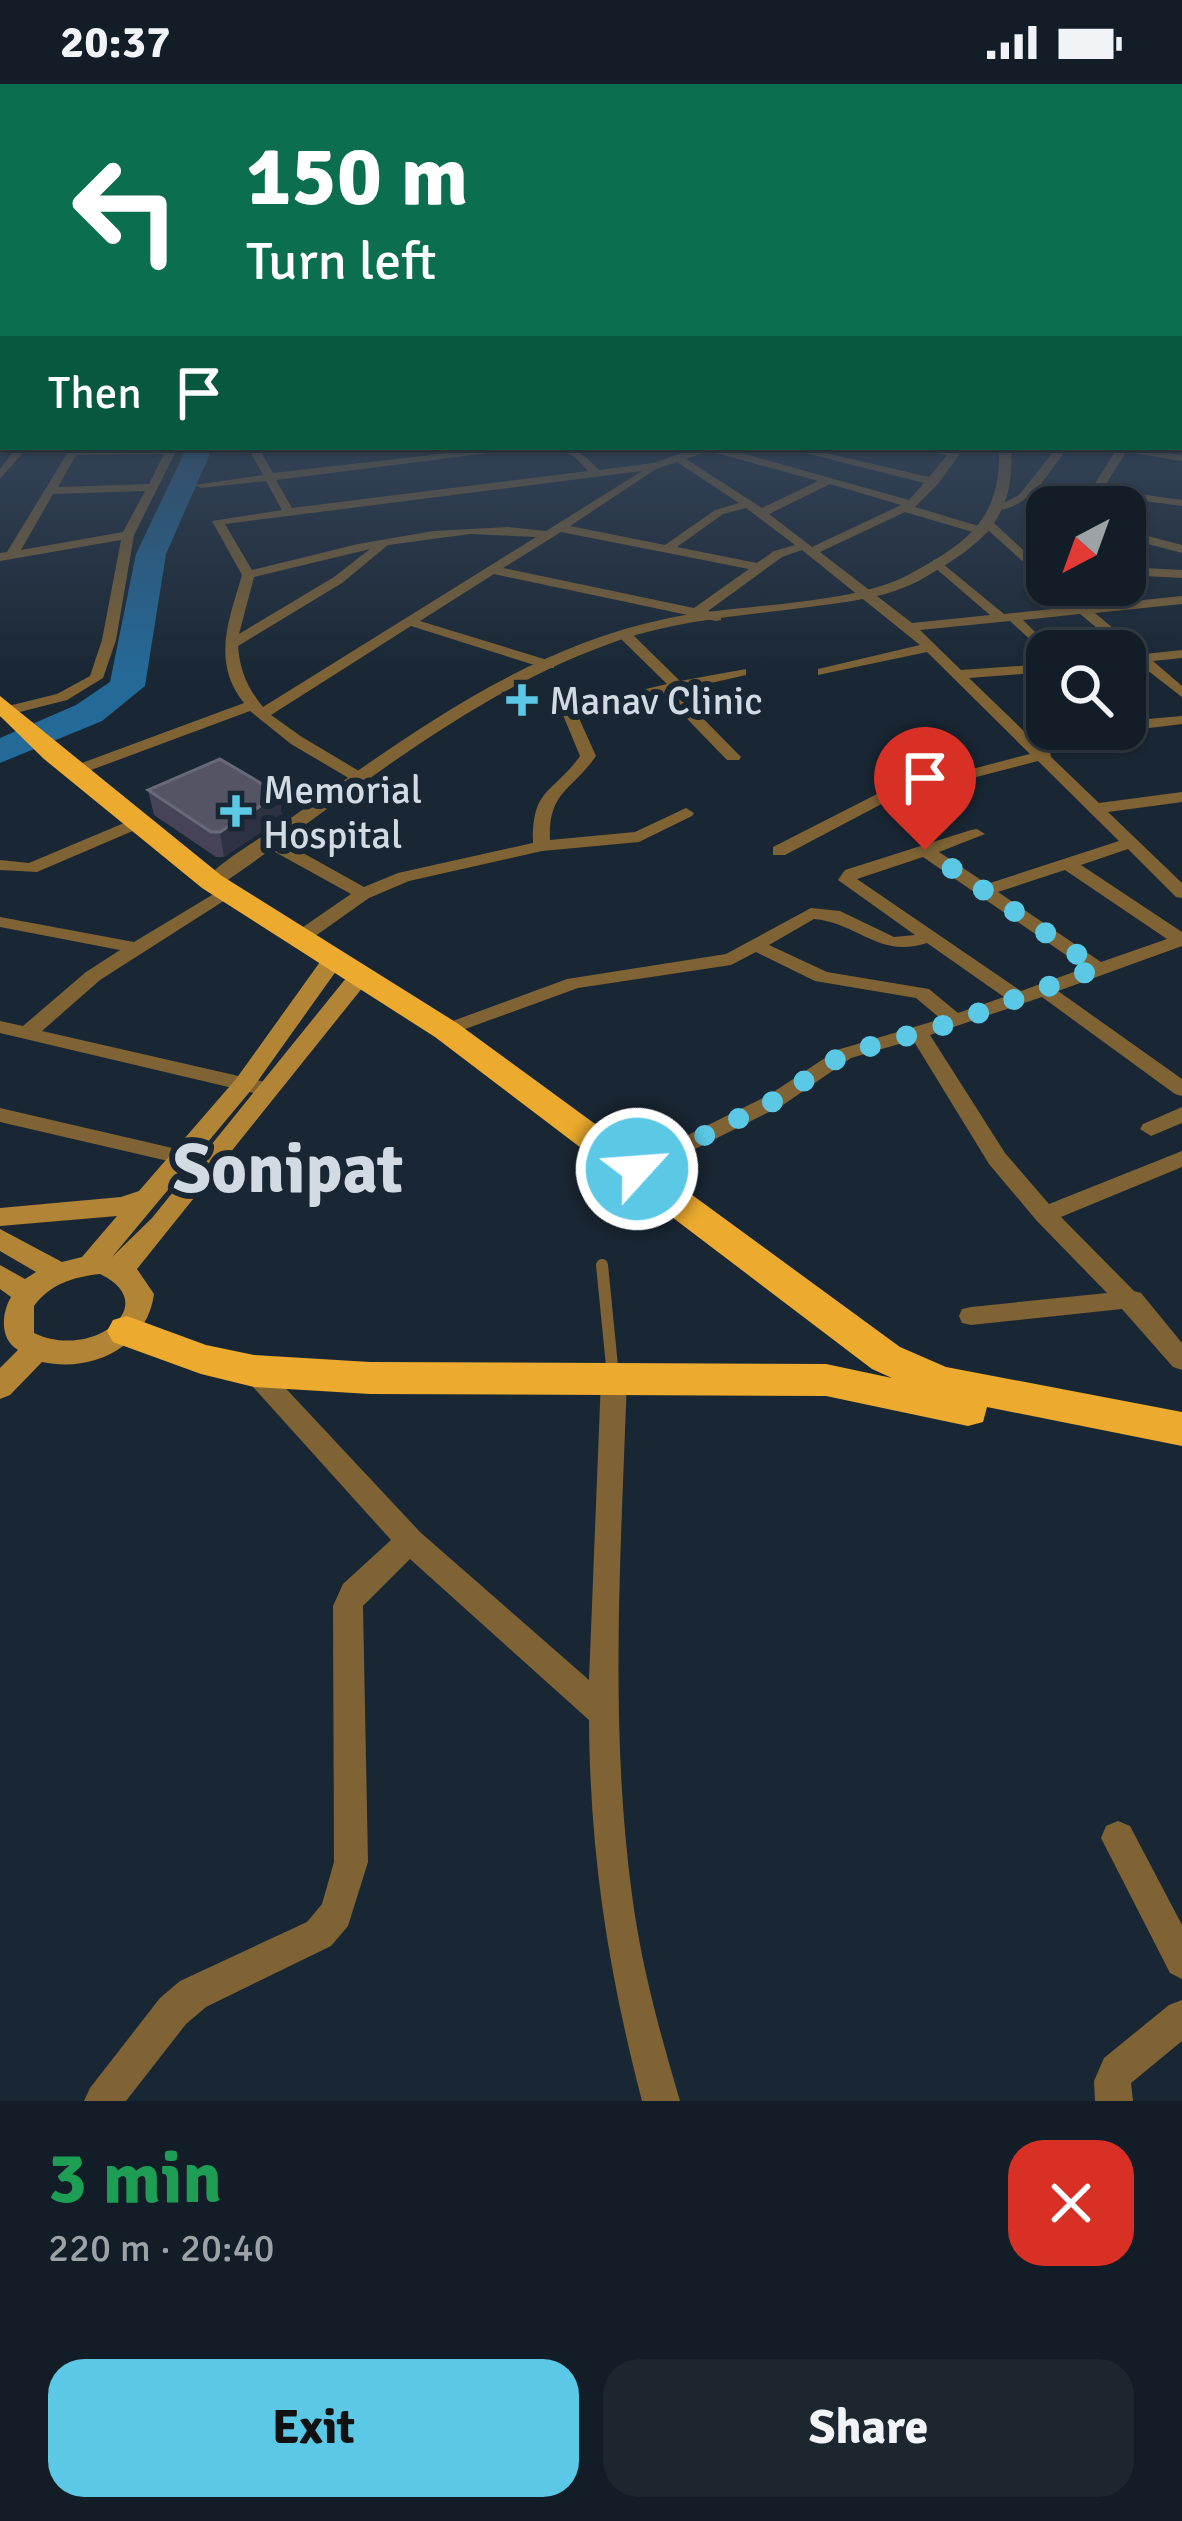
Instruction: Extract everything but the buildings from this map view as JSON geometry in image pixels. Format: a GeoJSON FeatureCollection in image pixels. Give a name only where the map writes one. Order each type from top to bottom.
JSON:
{"type":"FeatureCollection","features":[{"type":"Feature","properties":{"kind":"highway"},"geometry":{"type":"LineString","coordinates":[[5,712],[220,887],[297,940],[446,1030],[886,1358],[940,1382],[1182,1429]]}},
{"type":"Feature","properties":{"kind":"highway"},"geometry":{"type":"LineString","coordinates":[[127,1331],[201,1359],[254,1371],[370,1378],[841,1382],[1182,1450]]}},
{"type":"Feature","properties":{"kind":"main road"},"geometry":{"type":"LineString","coordinates":[[121,1269],[161,1225],[255,1086],[346,968]]}},
{"type":"Feature","properties":{"kind":"main road"},"geometry":{"type":"LineString","coordinates":[[91,1264],[182,1157],[255,1086]]}},
{"type":"Feature","properties":{"kind":"main road"},"geometry":{"type":"LineString","coordinates":[[0,1217],[124,1206],[146,1198]]}},
{"type":"Feature","properties":{"kind":"main road"},"geometry":{"type":"LineString","coordinates":[[0,1239],[57,1271]]}},
{"type":"Feature","properties":{"kind":"main road"},"geometry":{"type":"LineString","coordinates":[[91,1264],[121,1269],[136,1281],[142,1295],[137,1318],[127,1331],[82,1354],[54,1356],[35,1351],[21,1340],[14,1322],[26,1294],[57,1271],[91,1264]]}},
{"type":"Feature","properties":{"kind":"main road"},"geometry":{"type":"LineString","coordinates":[[0,1276],[26,1294]]}},
{"type":"Feature","properties":{"kind":"main road"},"geometry":{"type":"LineString","coordinates":[[0,1388],[35,1351]]}},
{"type":"Feature","properties":{"kind":"street"},"geometry":{"type":"LineString","coordinates":[[6,556],[48,493]]}},
{"type":"Feature","properties":{"kind":"street"},"geometry":{"type":"LineString","coordinates":[[5,712],[62,697],[96,678],[109,640],[128,535],[150,493]]}},
{"type":"Feature","properties":{"kind":"street"},"geometry":{"type":"LineString","coordinates":[[278,493],[287,509]]}},
{"type":"Feature","properties":{"kind":"street"},"geometry":{"type":"LineString","coordinates":[[358,777],[257,710],[232,671],[230,645],[248,575],[216,522],[425,493]]}},
{"type":"Feature","properties":{"kind":"street"},"geometry":{"type":"LineString","coordinates":[[598,493],[600,500]]}},
{"type":"Feature","properties":{"kind":"street"},"geometry":{"type":"LineString","coordinates":[[77,770],[257,710],[611,493]]}},
{"type":"Feature","properties":{"kind":"street"},"geometry":{"type":"LineString","coordinates":[[734,493],[909,627],[1026,736]]}},
{"type":"Feature","properties":{"kind":"street"},"geometry":{"type":"LineString","coordinates":[[668,548],[719,512],[755,508],[795,493]]}},
{"type":"Feature","properties":{"kind":"street"},"geometry":{"type":"LineString","coordinates":[[867,493],[986,528],[1026,562]]}},
{"type":"Feature","properties":{"kind":"street"},"geometry":{"type":"LineString","coordinates":[[698,612],[782,551],[807,549],[908,506],[922,493]]}},
{"type":"Feature","properties":{"kind":"street"},"geometry":{"type":"LineString","coordinates":[[1002,508],[1005,493]]}},
{"type":"Feature","properties":{"kind":"street"},"geometry":{"type":"LineString","coordinates":[[27,1033],[75,990],[220,887],[358,777],[420,734],[549,664],[624,634],[868,594],[912,579],[986,528],[1002,508],[1026,493]]}},
{"type":"Feature","properties":{"kind":"street"},"geometry":{"type":"LineString","coordinates":[[1146,498],[1182,503]]}},
{"type":"Feature","properties":{"kind":"street"},"geometry":{"type":"LineString","coordinates":[[248,575],[387,542],[491,529],[550,531],[758,567]]}},
{"type":"Feature","properties":{"kind":"street"},"geometry":{"type":"LineString","coordinates":[[6,556],[128,535]]}},
{"type":"Feature","properties":{"kind":"street"},"geometry":{"type":"LineString","coordinates":[[1146,539],[1182,548]]}},
{"type":"Feature","properties":{"kind":"street"},"geometry":{"type":"LineString","coordinates":[[230,645],[338,580],[387,542]]}},
{"type":"Feature","properties":{"kind":"street"},"geometry":{"type":"LineString","coordinates":[[937,563],[1026,633]]}},
{"type":"Feature","properties":{"kind":"street"},"geometry":{"type":"LineString","coordinates":[[490,569],[716,617]]}},
{"type":"Feature","properties":{"kind":"street"},"geometry":{"type":"LineString","coordinates":[[1146,572],[1182,574]]}},
{"type":"Feature","properties":{"kind":"street"},"geometry":{"type":"LineString","coordinates":[[909,627],[1182,600]]}},
{"type":"Feature","properties":{"kind":"street"},"geometry":{"type":"LineString","coordinates":[[1080,606],[1105,630]]}},
{"type":"Feature","properties":{"kind":"street"},"geometry":{"type":"LineString","coordinates":[[408,621],[549,664]]}},
{"type":"Feature","properties":{"kind":"street"},"geometry":{"type":"LineString","coordinates":[[624,634],[733,757]]}},
{"type":"Feature","properties":{"kind":"street"},"geometry":{"type":"LineString","coordinates":[[823,672],[930,647]]}},
{"type":"Feature","properties":{"kind":"street"},"geometry":{"type":"LineString","coordinates":[[1146,658],[1182,654]]}},
{"type":"Feature","properties":{"kind":"street"},"geometry":{"type":"LineString","coordinates":[[1146,668],[1182,693]]}},
{"type":"Feature","properties":{"kind":"street"},"geometry":{"type":"LineString","coordinates":[[958,674],[1026,669]]}},
{"type":"Feature","properties":{"kind":"street"},"geometry":{"type":"LineString","coordinates":[[542,846],[539,818],[546,796],[588,756],[570,715],[742,672]]}},
{"type":"Feature","properties":{"kind":"street"},"geometry":{"type":"LineString","coordinates":[[1146,723],[1182,720]]}},
{"type":"Feature","properties":{"kind":"street"},"geometry":{"type":"LineString","coordinates":[[1040,750],[1130,844],[1178,886]]}},
{"type":"Feature","properties":{"kind":"street"},"geometry":{"type":"LineString","coordinates":[[779,850],[885,796],[1045,755]]}},
{"type":"Feature","properties":{"kind":"street"},"geometry":{"type":"LineString","coordinates":[[1099,808],[1182,797]]}},
{"type":"Feature","properties":{"kind":"street"},"geometry":{"type":"LineString","coordinates":[[297,940],[363,894],[428,870],[542,846],[639,837],[686,813]]}},
{"type":"Feature","properties":{"kind":"street"},"geometry":{"type":"LineString","coordinates":[[0,865],[31,868],[136,823]]}},
{"type":"Feature","properties":{"kind":"street"},"geometry":{"type":"LineString","coordinates":[[976,834],[851,874],[847,880],[1019,998]]}},
{"type":"Feature","properties":{"kind":"street"},"geometry":{"type":"LineString","coordinates":[[272,843],[363,894]]}},
{"type":"Feature","properties":{"kind":"street"},"geometry":{"type":"LineString","coordinates":[[984,891],[1130,844]]}},
{"type":"Feature","properties":{"kind":"street"},"geometry":{"type":"LineString","coordinates":[[925,850],[1097,968]]}},
{"type":"Feature","properties":{"kind":"street"},"geometry":{"type":"LineString","coordinates":[[1065,862],[1181,940]]}},
{"type":"Feature","properties":{"kind":"street"},"geometry":{"type":"LineString","coordinates":[[446,1030],[574,983],[719,961],[800,916],[822,912],[890,942],[910,943],[928,937]]}},
{"type":"Feature","properties":{"kind":"street"},"geometry":{"type":"LineString","coordinates":[[0,922],[137,948]]}},
{"type":"Feature","properties":{"kind":"street"},"geometry":{"type":"LineString","coordinates":[[637,1169],[776,1100],[844,1054],[955,1022],[1181,940]]}},
{"type":"Feature","properties":{"kind":"street"},"geometry":{"type":"LineString","coordinates":[[755,945],[822,977],[922,993],[955,1022]]}},
{"type":"Feature","properties":{"kind":"street"},"geometry":{"type":"LineString","coordinates":[[1042,988],[1182,1089]]}},
{"type":"Feature","properties":{"kind":"street"},"geometry":{"type":"LineString","coordinates":[[0,1027],[255,1086]]}},
{"type":"Feature","properties":{"kind":"street"},"geometry":{"type":"LineString","coordinates":[[919,1034],[953,1080],[991,1150],[1046,1216],[1132,1299],[1182,1360]]}},
{"type":"Feature","properties":{"kind":"street"},"geometry":{"type":"LineString","coordinates":[[1151,1129],[1182,1114]]}},
{"type":"Feature","properties":{"kind":"street"},"geometry":{"type":"LineString","coordinates":[[0,1115],[182,1157]]}},
{"type":"Feature","properties":{"kind":"street"},"geometry":{"type":"LineString","coordinates":[[1046,1216],[1182,1158]]}},
{"type":"Feature","properties":{"kind":"street"},"geometry":{"type":"LineString","coordinates":[[971,1316],[1132,1299]]}},
{"type":"Feature","properties":{"kind":"street"},"geometry":{"type":"LineString","coordinates":[[254,1371],[410,1541],[602,1711]]}},
{"type":"Feature","properties":{"kind":"street"},"geometry":{"type":"LineString","coordinates":[[614,1379],[602,1711],[612,1871],[636,2009],[661,2101]]}},
{"type":"Feature","properties":{"kind":"street"},"geometry":{"type":"LineString","coordinates":[[103,2101],[158,2028],[193,1994],[319,1934],[336,1914],[351,1862],[348,1606],[353,1592],[410,1541]]}},
{"type":"Feature","properties":{"kind":"street"},"geometry":{"type":"LineString","coordinates":[[1118,1838],[1182,1961]]}},
{"type":"Feature","properties":{"kind":"street"},"geometry":{"type":"LineString","coordinates":[[1114,2101],[1112,2081],[1117,2071],[1182,2018]]}},
{"type":"Feature","properties":{"kind":"lane"},"geometry":{"type":"LineString","coordinates":[[602,1265],[614,1379]]}},
{"type":"Feature","properties":{"kind":"waterway"},"geometry":{"type":"LineString","coordinates":[[0,752],[89,713],[127,686],[151,554],[179,493]]}},
{"type":"Feature","properties":{"kind":"place","name":"Manav Clinic"},"geometry":{"type":"Point","coordinates":[522,700]}},
{"type":"Feature","properties":{"kind":"place","name":"Memorial Hospital"},"geometry":{"type":"Point","coordinates":[236,811]}},
{"type":"Feature","properties":{"kind":"district","name":"Sonipat"},"geometry":{"type":"Point","coordinates":[288,1168]}},
{"type":"Feature","properties":{"kind":"route"},"geometry":{"type":"LineString","coordinates":[[637,1169],[791,1092],[844,1054],[955,1022],[1097,968],[925,850]]}}]}
